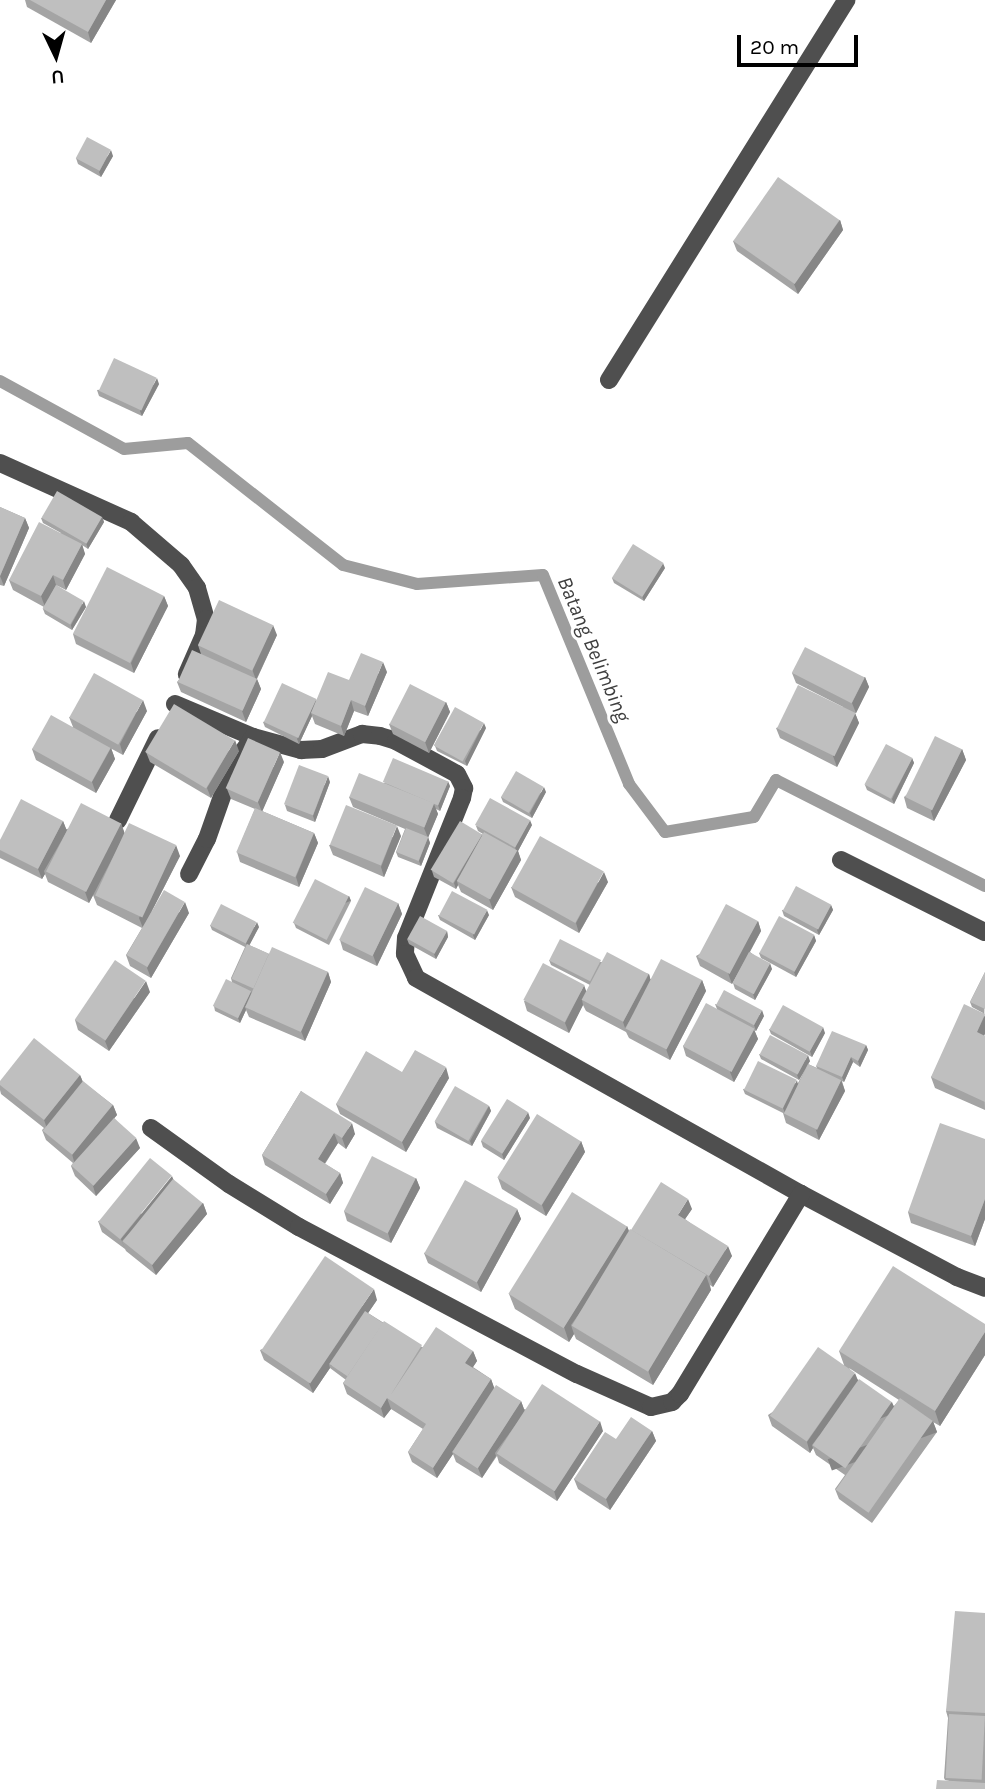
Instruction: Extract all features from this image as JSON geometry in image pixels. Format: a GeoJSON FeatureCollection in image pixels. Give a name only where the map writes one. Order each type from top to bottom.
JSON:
{"type":"FeatureCollection","features":[{"type":"Feature","properties":{"kind":"street"},"geometry":{"type":"LineString","coordinates":[[609,380],[846,0]]}},
{"type":"Feature","properties":{"kind":"street"},"geometry":{"type":"LineString","coordinates":[[0,463],[131,522],[190,575],[204,604],[204,635],[118,820]]}},
{"type":"Feature","properties":{"kind":"street"},"geometry":{"type":"LineString","coordinates":[[169,715],[301,750],[322,749],[362,734],[371,734],[396,741],[457,775],[464,788],[462,798],[406,938],[405,954],[416,978],[801,1194],[957,1277],[985,1288]]}},
{"type":"Feature","properties":{"kind":"street"},"geometry":{"type":"LineString","coordinates":[[189,874],[207,839],[233,765],[253,737]]}},
{"type":"Feature","properties":{"kind":"street"},"geometry":{"type":"LineString","coordinates":[[841,860],[985,932]]}},
{"type":"Feature","properties":{"kind":"street"},"geometry":{"type":"LineString","coordinates":[[150,1128],[229,1184],[299,1227],[578,1374],[651,1407],[672,1402],[680,1394],[801,1194]]}},
{"type":"Feature","properties":{"kind":"building"},"geometry":{"type":"Polygon","coordinates":[[[30,0],[106,0],[88,32],[30,0]]]}},
{"type":"Feature","properties":{"kind":"building"},"geometry":{"type":"Polygon","coordinates":[[[87,137],[111,150],[100,171],[76,158],[87,137]]]}},
{"type":"Feature","properties":{"kind":"building"},"geometry":{"type":"Polygon","coordinates":[[[778,177],[839,220],[795,284],[733,241],[778,177]]]}},
{"type":"Feature","properties":{"kind":"building"},"geometry":{"type":"Polygon","coordinates":[[[114,358],[157,378],[141,410],[99,391],[114,358]]]}},
{"type":"Feature","properties":{"kind":"building"},"geometry":{"type":"Polygon","coordinates":[[[57,491],[102,517],[87,544],[42,518],[57,491]]]}},
{"type":"Feature","properties":{"kind":"building"},"geometry":{"type":"Polygon","coordinates":[[[0,507],[25,518],[0,576],[0,507]]]}},
{"type":"Feature","properties":{"kind":"building"},"geometry":{"type":"Polygon","coordinates":[[[39,522],[82,544],[63,580],[53,575],[41,596],[9,580],[39,522]]]}},
{"type":"Feature","properties":{"kind":"building"},"geometry":{"type":"Polygon","coordinates":[[[633,544],[664,563],[642,597],[612,578],[633,544]]]}},
{"type":"Feature","properties":{"kind":"building"},"geometry":{"type":"Polygon","coordinates":[[[107,567],[164,596],[130,663],[73,634],[107,567]]]}},
{"type":"Feature","properties":{"kind":"building"},"geometry":{"type":"Polygon","coordinates":[[[56,585],[84,601],[70,624],[42,608],[56,585]]]}},
{"type":"Feature","properties":{"kind":"building"},"geometry":{"type":"Polygon","coordinates":[[[219,600],[273,625],[252,671],[198,645],[219,600]]]}},
{"type":"Feature","properties":{"kind":"building"},"geometry":{"type":"Polygon","coordinates":[[[805,647],[865,677],[852,703],[792,673],[805,647]]]}},
{"type":"Feature","properties":{"kind":"building"},"geometry":{"type":"Polygon","coordinates":[[[192,650],[257,679],[243,711],[178,682],[192,650]]]}},
{"type":"Feature","properties":{"kind":"building"},"geometry":{"type":"Polygon","coordinates":[[[361,653],[383,662],[365,706],[351,700],[341,726],[311,713],[328,672],[349,680],[361,653]]]}},
{"type":"Feature","properties":{"kind":"building"},"geometry":{"type":"Polygon","coordinates":[[[94,673],[143,700],[118,745],[69,718],[94,673]]]}},
{"type":"Feature","properties":{"kind":"building"},"geometry":{"type":"Polygon","coordinates":[[[282,683],[316,699],[298,738],[264,722],[282,683]]]}},
{"type":"Feature","properties":{"kind":"building"},"geometry":{"type":"Polygon","coordinates":[[[410,684],[446,702],[425,742],[390,724],[410,684]]]}},
{"type":"Feature","properties":{"kind":"building"},"geometry":{"type":"Polygon","coordinates":[[[798,685],[856,713],[834,756],[777,728],[798,685]]]}},
{"type":"Feature","properties":{"kind":"building"},"geometry":{"type":"Polygon","coordinates":[[[174,704],[235,741],[206,789],[145,752],[174,704]]]}},
{"type":"Feature","properties":{"kind":"building"},"geometry":{"type":"Polygon","coordinates":[[[455,707],[484,723],[463,761],[434,745],[455,707]]]}},
{"type":"Feature","properties":{"kind":"building"},"geometry":{"type":"Polygon","coordinates":[[[51,715],[110,748],[92,782],[32,749],[51,715]]]}},
{"type":"Feature","properties":{"kind":"building"},"geometry":{"type":"Polygon","coordinates":[[[935,736],[962,749],[932,810],[905,797],[935,736]]]}},
{"type":"Feature","properties":{"kind":"building"},"geometry":{"type":"Polygon","coordinates":[[[248,738],[280,752],[258,802],[226,788],[248,738]]]}},
{"type":"Feature","properties":{"kind":"building"},"geometry":{"type":"Polygon","coordinates":[[[886,744],[912,758],[891,799],[864,785],[886,744]]]}},
{"type":"Feature","properties":{"kind":"building"},"geometry":{"type":"Polygon","coordinates":[[[393,758],[448,781],[438,805],[383,782],[393,758]]]}},
{"type":"Feature","properties":{"kind":"building"},"geometry":{"type":"Polygon","coordinates":[[[299,765],[328,776],[313,815],[284,804],[299,765]]]}},
{"type":"Feature","properties":{"kind":"building"},"geometry":{"type":"Polygon","coordinates":[[[516,771],[544,787],[529,813],[501,797],[516,771]]]}},
{"type":"Feature","properties":{"kind":"building"},"geometry":{"type":"Polygon","coordinates":[[[359,773],[434,803],[424,827],[349,797],[359,773]]]}},
{"type":"Feature","properties":{"kind":"building"},"geometry":{"type":"Polygon","coordinates":[[[490,798],[530,820],[515,847],[475,825],[490,798]]]}},
{"type":"Feature","properties":{"kind":"building"},"geometry":{"type":"Polygon","coordinates":[[[21,799],[63,821],[38,869],[0,850],[0,840],[21,799]]]}},
{"type":"Feature","properties":{"kind":"building"},"geometry":{"type":"Polygon","coordinates":[[[81,803],[121,823],[86,892],[46,872],[81,803]]]}},
{"type":"Feature","properties":{"kind":"building"},"geometry":{"type":"Polygon","coordinates":[[[346,805],[397,826],[381,865],[330,845],[346,805]]]}},
{"type":"Feature","properties":{"kind":"building"},"geometry":{"type":"Polygon","coordinates":[[[255,808],[314,833],[295,877],[236,852],[255,808]]]}},
{"type":"Feature","properties":{"kind":"building"},"geometry":{"type":"Polygon","coordinates":[[[460,821],[482,834],[453,883],[431,870],[460,821]]]}},
{"type":"Feature","properties":{"kind":"building"},"geometry":{"type":"Polygon","coordinates":[[[129,823],[176,845],[142,917],[95,896],[129,823]]]}},
{"type":"Feature","properties":{"kind":"building"},"geometry":{"type":"Polygon","coordinates":[[[406,828],[428,837],[419,861],[396,852],[406,828]]]}},
{"type":"Feature","properties":{"kind":"building"},"geometry":{"type":"Polygon","coordinates":[[[484,832],[517,850],[490,899],[457,881],[484,832]]]}},
{"type":"Feature","properties":{"kind":"building"},"geometry":{"type":"Polygon","coordinates":[[[540,836],[604,871],[575,923],[511,888],[540,836]]]}},
{"type":"Feature","properties":{"kind":"building"},"geometry":{"type":"Polygon","coordinates":[[[315,879],[349,896],[327,940],[293,923],[315,879]]]}},
{"type":"Feature","properties":{"kind":"building"},"geometry":{"type":"Polygon","coordinates":[[[796,886],[831,905],[818,930],[783,911],[796,886]]]}},
{"type":"Feature","properties":{"kind":"building"},"geometry":{"type":"Polygon","coordinates":[[[365,887],[398,903],[372,956],[339,940],[365,887]]]}},
{"type":"Feature","properties":{"kind":"building"},"geometry":{"type":"Polygon","coordinates":[[[164,890],[185,902],[147,967],[126,955],[164,890]]]}},
{"type":"Feature","properties":{"kind":"building"},"geometry":{"type":"Polygon","coordinates":[[[452,891],[487,910],[474,935],[439,916],[452,891]]]}},
{"type":"Feature","properties":{"kind":"building"},"geometry":{"type":"Polygon","coordinates":[[[221,904],[257,922],[246,944],[210,925],[221,904]]]}},
{"type":"Feature","properties":{"kind":"building"},"geometry":{"type":"Polygon","coordinates":[[[726,904],[758,921],[730,974],[698,957],[726,904]]]}},
{"type":"Feature","properties":{"kind":"building"},"geometry":{"type":"Polygon","coordinates":[[[420,916],[447,931],[435,954],[407,939],[420,916]]]}},
{"type":"Feature","properties":{"kind":"building"},"geometry":{"type":"Polygon","coordinates":[[[779,916],[814,935],[795,972],[759,953],[779,916]]]}},
{"type":"Feature","properties":{"kind":"building"},"geometry":{"type":"Polygon","coordinates":[[[560,939],[601,960],[590,981],[549,960],[560,939]]]}},
{"type":"Feature","properties":{"kind":"building"},"geometry":{"type":"Polygon","coordinates":[[[247,944],[269,954],[253,988],[232,979],[247,944]]]}},
{"type":"Feature","properties":{"kind":"building"},"geometry":{"type":"Polygon","coordinates":[[[272,947],[328,972],[301,1032],[245,1007],[272,947]]]}},
{"type":"Feature","properties":{"kind":"building"},"geometry":{"type":"Polygon","coordinates":[[[607,952],[648,974],[623,1022],[582,1000],[607,952]]]}},
{"type":"Feature","properties":{"kind":"building"},"geometry":{"type":"Polygon","coordinates":[[[749,952],[770,963],[754,994],[733,983],[749,952]]]}},
{"type":"Feature","properties":{"kind":"building"},"geometry":{"type":"Polygon","coordinates":[[[661,959],[702,980],[667,1049],[626,1028],[661,959]]]}},
{"type":"Feature","properties":{"kind":"building"},"geometry":{"type":"Polygon","coordinates":[[[115,960],[146,981],[105,1040],[75,1020],[115,960]]]}},
{"type":"Feature","properties":{"kind":"building"},"geometry":{"type":"Polygon","coordinates":[[[543,963],[584,985],[565,1022],[523,1000],[543,963]]]}},
{"type":"Feature","properties":{"kind":"building"},"geometry":{"type":"Polygon","coordinates":[[[985,972],[985,1009],[970,1002],[985,972]]]}},
{"type":"Feature","properties":{"kind":"building"},"geometry":{"type":"Polygon","coordinates":[[[226,979],[251,991],[238,1018],[213,1006],[226,979]]]}},
{"type":"Feature","properties":{"kind":"building"},"geometry":{"type":"Polygon","coordinates":[[[724,990],[762,1010],[754,1025],[716,1005],[724,990]]]}},
{"type":"Feature","properties":{"kind":"building"},"geometry":{"type":"Polygon","coordinates":[[[706,1003],[755,1029],[732,1072],[683,1046],[706,1003]]]}},
{"type":"Feature","properties":{"kind":"building"},"geometry":{"type":"Polygon","coordinates":[[[964,1004],[985,1014],[977,1032],[985,1036],[985,1102],[931,1077],[964,1004]]]}},
{"type":"Feature","properties":{"kind":"building"},"geometry":{"type":"Polygon","coordinates":[[[783,1005],[823,1027],[810,1052],[769,1029],[783,1005]]]}},
{"type":"Feature","properties":{"kind":"building"},"geometry":{"type":"Polygon","coordinates":[[[832,1031],[866,1045],[858,1061],[851,1057],[842,1077],[816,1066],[832,1031]]]}},
{"type":"Feature","properties":{"kind":"building"},"geometry":{"type":"Polygon","coordinates":[[[770,1035],[808,1055],[798,1075],[760,1054],[770,1035]]]}},
{"type":"Feature","properties":{"kind":"building"},"geometry":{"type":"Polygon","coordinates":[[[34,1038],[80,1075],[44,1120],[0,1085],[0,1081],[34,1038]]]}},
{"type":"Feature","properties":{"kind":"building"},"geometry":{"type":"Polygon","coordinates":[[[415,1050],[446,1067],[402,1142],[336,1104],[366,1051],[402,1072],[415,1050]]]}},
{"type":"Feature","properties":{"kind":"building"},"geometry":{"type":"Polygon","coordinates":[[[758,1061],[797,1080],[783,1109],[744,1090],[758,1061]]]}},
{"type":"Feature","properties":{"kind":"building"},"geometry":{"type":"Polygon","coordinates":[[[808,1064],[841,1080],[817,1130],[784,1113],[808,1064]]]}},
{"type":"Feature","properties":{"kind":"building"},"geometry":{"type":"Polygon","coordinates":[[[83,1081],[113,1105],[72,1155],[43,1131],[83,1081]]]}},
{"type":"Feature","properties":{"kind":"building"},"geometry":{"type":"Polygon","coordinates":[[[455,1086],[489,1106],[468,1141],[434,1122],[455,1086]]]}},
{"type":"Feature","properties":{"kind":"building"},"geometry":{"type":"Polygon","coordinates":[[[301,1091],[352,1123],[342,1138],[334,1133],[318,1159],[340,1173],[326,1194],[262,1155],[301,1091]]]}},
{"type":"Feature","properties":{"kind":"building"},"geometry":{"type":"Polygon","coordinates":[[[507,1099],[528,1112],[502,1154],[481,1141],[507,1099]]]}},
{"type":"Feature","properties":{"kind":"building"},"geometry":{"type":"Polygon","coordinates":[[[537,1114],[581,1142],[541,1205],[497,1178],[537,1114]]]}},
{"type":"Feature","properties":{"kind":"building"},"geometry":{"type":"Polygon","coordinates":[[[114,1118],[136,1138],[93,1186],[71,1166],[114,1118]]]}},
{"type":"Feature","properties":{"kind":"building"},"geometry":{"type":"Polygon","coordinates":[[[940,1123],[985,1139],[985,1199],[971,1236],[908,1212],[940,1123]]]}},
{"type":"Feature","properties":{"kind":"building"},"geometry":{"type":"Polygon","coordinates":[[[372,1156],[416,1178],[388,1233],[344,1211],[372,1156]]]}},
{"type":"Feature","properties":{"kind":"building"},"geometry":{"type":"Polygon","coordinates":[[[150,1158],[172,1176],[120,1239],[98,1222],[150,1158]]]}},
{"type":"Feature","properties":{"kind":"building"},"geometry":{"type":"Polygon","coordinates":[[[173,1179],[203,1203],[152,1265],[123,1241],[173,1179]]]}},
{"type":"Feature","properties":{"kind":"building"},"geometry":{"type":"Polygon","coordinates":[[[465,1180],[517,1209],[477,1283],[424,1253],[465,1180]]]}},
{"type":"Feature","properties":{"kind":"building"},"geometry":{"type":"Polygon","coordinates":[[[661,1182],[688,1199],[678,1215],[728,1246],[709,1276],[631,1230],[661,1182]]]}},
{"type":"Feature","properties":{"kind":"building"},"geometry":{"type":"Polygon","coordinates":[[[572,1192],[627,1226],[564,1328],[508,1294],[572,1192]]]}},
{"type":"Feature","properties":{"kind":"building"},"geometry":{"type":"Polygon","coordinates":[[[630,1229],[706,1275],[648,1372],[572,1326],[630,1229]]]}},
{"type":"Feature","properties":{"kind":"building"},"geometry":{"type":"Polygon","coordinates":[[[325,1256],[374,1289],[310,1384],[261,1351],[325,1256]]]}},
{"type":"Feature","properties":{"kind":"building"},"geometry":{"type":"Polygon","coordinates":[[[893,1266],[985,1324],[985,1332],[935,1411],[839,1351],[893,1266]]]}},
{"type":"Feature","properties":{"kind":"building"},"geometry":{"type":"Polygon","coordinates":[[[365,1311],[383,1323],[347,1376],[329,1364],[365,1311]]]}},
{"type":"Feature","properties":{"kind":"building"},"geometry":{"type":"Polygon","coordinates":[[[384,1321],[422,1345],[390,1396],[436,1327],[473,1351],[465,1363],[491,1379],[433,1468],[408,1452],[426,1424],[387,1398],[381,1408],[343,1383],[384,1321]]]}},
{"type":"Feature","properties":{"kind":"building"},"geometry":{"type":"Polygon","coordinates":[[[818,1347],[855,1373],[807,1442],[770,1416],[818,1347]]]}},
{"type":"Feature","properties":{"kind":"building"},"geometry":{"type":"Polygon","coordinates":[[[859,1379],[892,1402],[845,1468],[813,1445],[859,1379]]]}},
{"type":"Feature","properties":{"kind":"building"},"geometry":{"type":"Polygon","coordinates":[[[542,1384],[600,1422],[555,1491],[497,1454],[542,1384]]]}},
{"type":"Feature","properties":{"kind":"building"},"geometry":{"type":"Polygon","coordinates":[[[496,1385],[521,1401],[478,1468],[452,1452],[496,1385]]]}},
{"type":"Feature","properties":{"kind":"building"},"geometry":{"type":"Polygon","coordinates":[[[900,1398],[933,1421],[869,1513],[836,1490],[900,1398]]]}},
{"type":"Feature","properties":{"kind":"building"},"geometry":{"type":"Polygon","coordinates":[[[631,1417],[652,1431],[606,1499],[574,1479],[605,1432],[616,1439],[631,1417]]]}},
{"type":"Feature","properties":{"kind":"building"},"geometry":{"type":"Polygon","coordinates":[[[955,1611],[985,1613],[985,1713],[946,1711],[955,1611]]]}},
{"type":"Feature","properties":{"kind":"building"},"geometry":{"type":"Polygon","coordinates":[[[949,1714],[985,1716],[982,1780],[946,1778],[949,1714]]]}},
{"type":"Feature","properties":{"kind":"building"},"geometry":{"type":"Polygon","coordinates":[[[937,1780],[985,1783],[985,1789],[936,1789],[937,1780]]]}},
{"type":"Feature","properties":{"kind":"waterway","name":"Batang Belimbing"},"geometry":{"type":"LineString","coordinates":[[0,381],[124,449],[188,443],[343,565],[417,584],[543,575],[629,784],[665,832],[754,817],[776,780],[985,886]]}}]}
